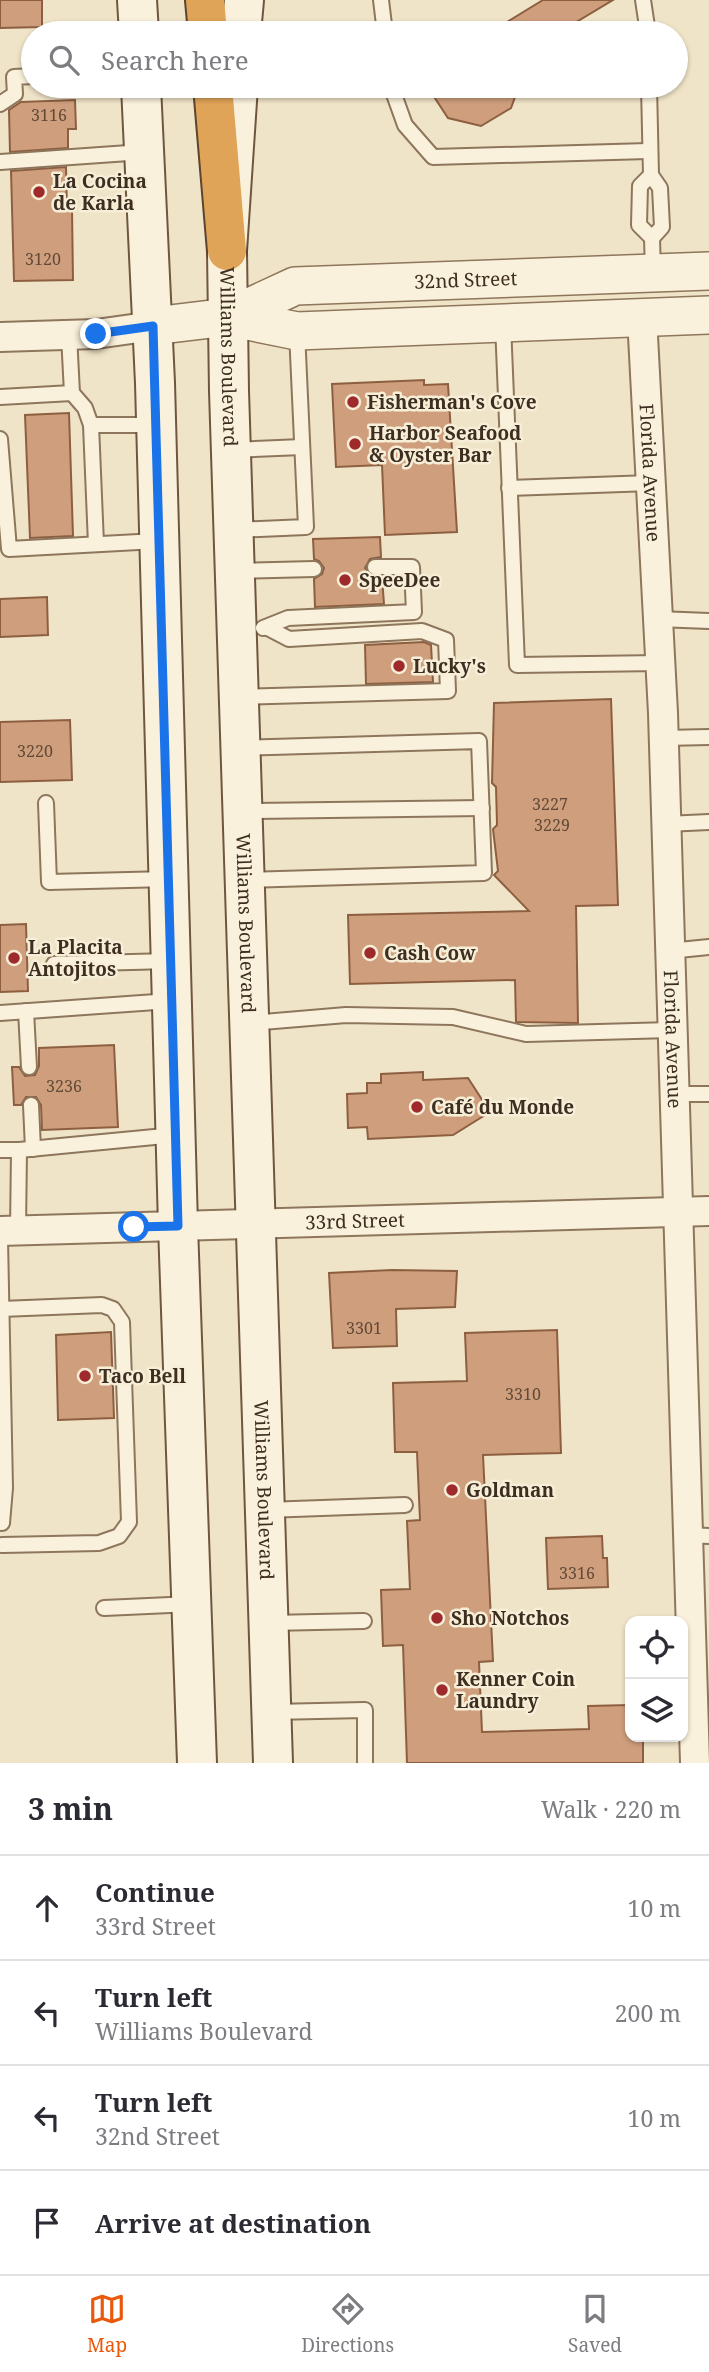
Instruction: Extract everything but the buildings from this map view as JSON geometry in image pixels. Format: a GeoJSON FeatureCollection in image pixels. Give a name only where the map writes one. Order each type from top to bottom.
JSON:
{"type":"FeatureCollection","features":[{"type":"Feature","properties":{"kind":"highway"},"geometry":{"type":"LineString","coordinates":[[205,0],[207,21]]}},
{"type":"Feature","properties":{"kind":"highway"},"geometry":{"type":"LineString","coordinates":[[213,98],[227,251]]}},
{"type":"Feature","properties":{"kind":"main road"},"geometry":{"type":"LineString","coordinates":[[137,0],[138,21]]}},
{"type":"Feature","properties":{"kind":"main road"},"geometry":{"type":"LineString","coordinates":[[243,21],[244,0]]}},
{"type":"Feature","properties":{"kind":"main road"},"geometry":{"type":"LineString","coordinates":[[142,98],[157,425],[178,1226],[197,1763]]}},
{"type":"Feature","properties":{"kind":"main road","name":"Williams Boulevard"},"geometry":{"type":"LineString","coordinates":[[237,98],[227,251],[230,450],[234,571],[252,629],[238,697],[273,1763]]}},
{"type":"Feature","properties":{"kind":"street","name":"32nd Street"},"geometry":{"type":"LineString","coordinates":[[0,337],[69,334],[228,317],[295,286],[652,256],[709,271]]}},
{"type":"Feature","properties":{"kind":"street","name":"32nd Street"},"geometry":{"type":"LineString","coordinates":[[228,317],[297,331],[709,315]]}},
{"type":"Feature","properties":{"kind":"street","name":"Florida Avenue"},"geometry":{"type":"LineString","coordinates":[[642,317],[664,738],[676,1212],[698,1536],[701,1705],[695,1763]]}},
{"type":"Feature","properties":{"kind":"street","name":"33rd Street"},"geometry":{"type":"LineString","coordinates":[[6,1234],[255,1223],[709,1211]]}},
{"type":"Feature","properties":{"kind":"lane"},"geometry":{"type":"LineString","coordinates":[[381,0],[383,21]]}},
{"type":"Feature","properties":{"kind":"lane"},"geometry":{"type":"LineString","coordinates":[[643,0],[646,21]]}},
{"type":"Feature","properties":{"kind":"lane"},"geometry":{"type":"LineString","coordinates":[[0,104],[15,94],[14,77],[21,77]]}},
{"type":"Feature","properties":{"kind":"lane"},"geometry":{"type":"LineString","coordinates":[[395,98],[405,125],[433,158],[648,151]]}},
{"type":"Feature","properties":{"kind":"lane"},"geometry":{"type":"LineString","coordinates":[[649,98],[648,151],[651,175],[660,188],[662,227],[652,256]]}},
{"type":"Feature","properties":{"kind":"lane"},"geometry":{"type":"LineString","coordinates":[[0,162],[145,152]]}},
{"type":"Feature","properties":{"kind":"lane"},"geometry":{"type":"LineString","coordinates":[[651,175],[640,186],[639,225],[652,256]]}},
{"type":"Feature","properties":{"kind":"lane"},"geometry":{"type":"LineString","coordinates":[[503,323],[517,665],[660,663]]}},
{"type":"Feature","properties":{"kind":"lane"},"geometry":{"type":"LineString","coordinates":[[233,530],[306,527],[297,331]]}},
{"type":"Feature","properties":{"kind":"lane"},"geometry":{"type":"LineString","coordinates":[[69,334],[72,393],[85,408],[91,425],[96,544]]}},
{"type":"Feature","properties":{"kind":"lane"},"geometry":{"type":"LineString","coordinates":[[0,397],[72,393]]}},
{"type":"Feature","properties":{"kind":"lane"},"geometry":{"type":"LineString","coordinates":[[91,425],[157,425]]}},
{"type":"Feature","properties":{"kind":"lane"},"geometry":{"type":"LineString","coordinates":[[0,439],[9,549],[160,541]]}},
{"type":"Feature","properties":{"kind":"lane"},"geometry":{"type":"LineString","coordinates":[[230,450],[302,447]]}},
{"type":"Feature","properties":{"kind":"lane"},"geometry":{"type":"LineString","coordinates":[[509,488],[651,483]]}},
{"type":"Feature","properties":{"kind":"lane"},"geometry":{"type":"LineString","coordinates":[[252,629],[288,618],[414,612],[412,566],[375,567]]}},
{"type":"Feature","properties":{"kind":"lane"},"geometry":{"type":"LineString","coordinates":[[234,571],[314,569]]}},
{"type":"Feature","properties":{"kind":"lane"},"geometry":{"type":"LineString","coordinates":[[658,619],[709,621]]}},
{"type":"Feature","properties":{"kind":"lane"},"geometry":{"type":"LineString","coordinates":[[238,697],[449,691],[446,640],[422,631],[289,639],[252,629]]}},
{"type":"Feature","properties":{"kind":"lane"},"geometry":{"type":"LineString","coordinates":[[664,738],[709,737]]}},
{"type":"Feature","properties":{"kind":"lane"},"geometry":{"type":"LineString","coordinates":[[240,748],[480,741],[484,873],[244,880]]}},
{"type":"Feature","properties":{"kind":"lane"},"geometry":{"type":"LineString","coordinates":[[47,803],[49,882],[169,879]]}},
{"type":"Feature","properties":{"kind":"lane"},"geometry":{"type":"LineString","coordinates":[[242,811],[482,808]]}},
{"type":"Feature","properties":{"kind":"lane"},"geometry":{"type":"LineString","coordinates":[[666,824],[709,822]]}},
{"type":"Feature","properties":{"kind":"lane"},"geometry":{"type":"LineString","coordinates":[[669,951],[709,947]]}},
{"type":"Feature","properties":{"kind":"lane"},"geometry":{"type":"LineString","coordinates":[[54,964],[171,961]]}},
{"type":"Feature","properties":{"kind":"lane"},"geometry":{"type":"LineString","coordinates":[[0,1013],[172,1000]]}},
{"type":"Feature","properties":{"kind":"lane"},"geometry":{"type":"LineString","coordinates":[[26,1011],[29,1067]]}},
{"type":"Feature","properties":{"kind":"lane"},"geometry":{"type":"LineString","coordinates":[[248,1023],[346,1015],[412,1016],[453,1017],[526,1034],[671,1030]]}},
{"type":"Feature","properties":{"kind":"lane"},"geometry":{"type":"LineString","coordinates":[[673,1094],[709,1094]]}},
{"type":"Feature","properties":{"kind":"lane"},"geometry":{"type":"LineString","coordinates":[[2,1523],[5,1488],[1,1309],[6,1234],[26,1149],[31,1105]]}},
{"type":"Feature","properties":{"kind":"lane"},"geometry":{"type":"LineString","coordinates":[[0,1150],[176,1135]]}},
{"type":"Feature","properties":{"kind":"lane"},"geometry":{"type":"LineString","coordinates":[[1,1309],[102,1306],[113,1309],[122,1322],[128,1522],[119,1536],[99,1543],[2,1545]]}},
{"type":"Feature","properties":{"kind":"lane"},"geometry":{"type":"LineString","coordinates":[[264,1510],[405,1505]]}},
{"type":"Feature","properties":{"kind":"lane"},"geometry":{"type":"LineString","coordinates":[[104,1608],[193,1604]]}},
{"type":"Feature","properties":{"kind":"lane"},"geometry":{"type":"LineString","coordinates":[[268,1623],[364,1621]]}},
{"type":"Feature","properties":{"kind":"lane"},"geometry":{"type":"LineString","coordinates":[[271,1712],[365,1710],[365,1763]]}},
{"type":"Feature","properties":{"kind":"place","name":"La Cocina de Karla"},"geometry":{"type":"Point","coordinates":[39,192]}},
{"type":"Feature","properties":{"kind":"place","name":"Fisherman's Cove"},"geometry":{"type":"Point","coordinates":[353,402]}},
{"type":"Feature","properties":{"kind":"place","name":"Harbor Seafood & Oyster Bar"},"geometry":{"type":"Point","coordinates":[355,444]}},
{"type":"Feature","properties":{"kind":"place","name":"SpeeDee"},"geometry":{"type":"Point","coordinates":[345,580]}},
{"type":"Feature","properties":{"kind":"place","name":"Lucky's"},"geometry":{"type":"Point","coordinates":[399,666]}},
{"type":"Feature","properties":{"kind":"place","name":"Cash Cow"},"geometry":{"type":"Point","coordinates":[370,953]}},
{"type":"Feature","properties":{"kind":"place","name":"La Placita Antojitos"},"geometry":{"type":"Point","coordinates":[14,958]}},
{"type":"Feature","properties":{"kind":"place","name":"Café du Monde"},"geometry":{"type":"Point","coordinates":[417,1107]}},
{"type":"Feature","properties":{"kind":"place","name":"Taco Bell"},"geometry":{"type":"Point","coordinates":[85,1376]}},
{"type":"Feature","properties":{"kind":"place","name":"Goldman"},"geometry":{"type":"Point","coordinates":[452,1490]}},
{"type":"Feature","properties":{"kind":"place","name":"Sho Notchos"},"geometry":{"type":"Point","coordinates":[437,1618]}},
{"type":"Feature","properties":{"kind":"place","name":"Kenner Coin Laundry"},"geometry":{"type":"Point","coordinates":[442,1690]}},
{"type":"Feature","properties":{"kind":"route"},"geometry":{"type":"LineString","coordinates":[[96,334],[153,326],[178,1226],[134,1227]]}}]}
